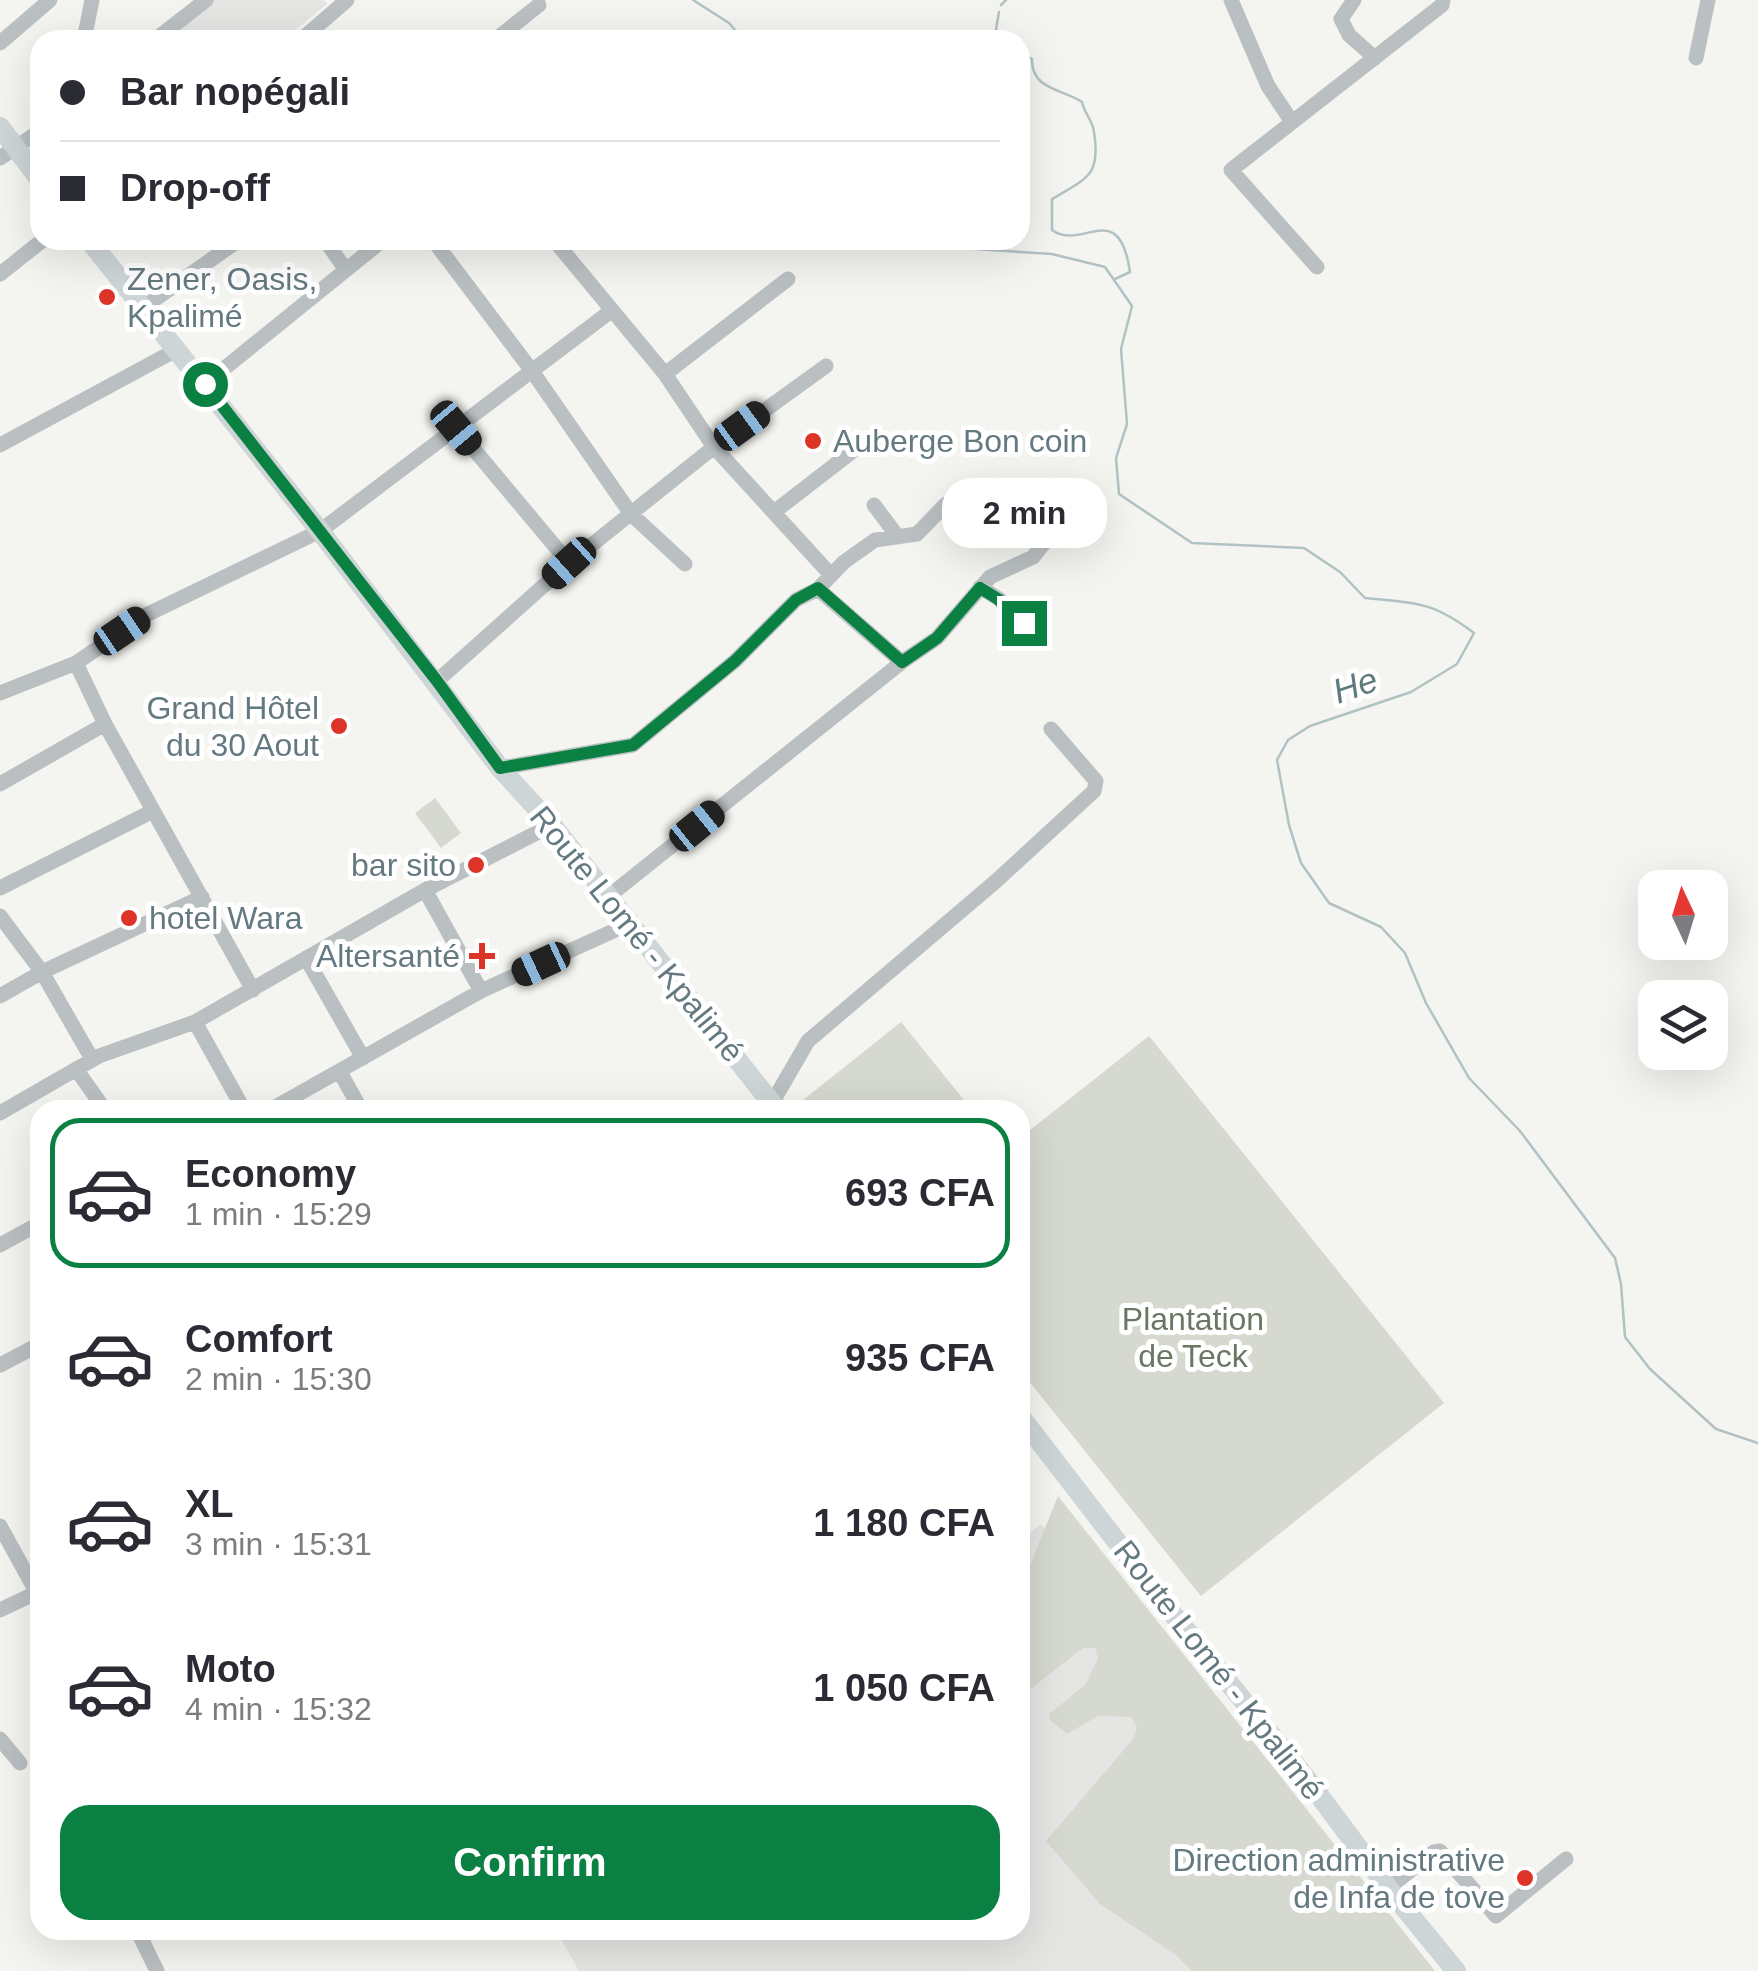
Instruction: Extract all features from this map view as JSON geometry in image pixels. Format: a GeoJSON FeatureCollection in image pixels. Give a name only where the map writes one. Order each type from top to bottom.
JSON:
{"type":"FeatureCollection","features":[{"type":"Feature","properties":{"kind":"main road"},"geometry":{"type":"LineString","coordinates":[[0,127],[8,152],[30,171]]}},
{"type":"Feature","properties":{"kind":"main road","name":"Route Lomé - Kpalimé"},"geometry":{"type":"LineString","coordinates":[[97,250],[437,681],[500,768],[552,824],[769,1100]]}},
{"type":"Feature","properties":{"kind":"main road","name":"Route Lomé - Kpalimé"},"geometry":{"type":"LineString","coordinates":[[1030,1429],[1456,1971]]}},
{"type":"Feature","properties":{"kind":"street"},"geometry":{"type":"LineString","coordinates":[[0,43],[50,0]]}},
{"type":"Feature","properties":{"kind":"street"},"geometry":{"type":"LineString","coordinates":[[86,30],[92,0]]}},
{"type":"Feature","properties":{"kind":"street"},"geometry":{"type":"LineString","coordinates":[[169,30],[206,0]]}},
{"type":"Feature","properties":{"kind":"street"},"geometry":{"type":"LineString","coordinates":[[1231,0],[1268,86],[1292,122]]}},
{"type":"Feature","properties":{"kind":"street"},"geometry":{"type":"LineString","coordinates":[[1354,0],[1341,19],[1349,34],[1375,58]]}},
{"type":"Feature","properties":{"kind":"street"},"geometry":{"type":"LineString","coordinates":[[1317,267],[1230,170],[1442,5],[1443,0]]}},
{"type":"Feature","properties":{"kind":"street"},"geometry":{"type":"LineString","coordinates":[[1696,58],[1708,0]]}},
{"type":"Feature","properties":{"kind":"street"},"geometry":{"type":"LineString","coordinates":[[312,30],[343,1]]}},
{"type":"Feature","properties":{"kind":"street"},"geometry":{"type":"LineString","coordinates":[[508,30],[539,5]]}},
{"type":"Feature","properties":{"kind":"street"},"geometry":{"type":"LineString","coordinates":[[8,152],[30,138]]}},
{"type":"Feature","properties":{"kind":"street"},"geometry":{"type":"LineString","coordinates":[[0,274],[30,250]]}},
{"type":"Feature","properties":{"kind":"street"},"geometry":{"type":"LineString","coordinates":[[144,307],[225,250]]}},
{"type":"Feature","properties":{"kind":"street"},"geometry":{"type":"LineString","coordinates":[[332,250],[346,270]]}},
{"type":"Feature","properties":{"kind":"street"},"geometry":{"type":"LineString","coordinates":[[205,384],[371,250]]}},
{"type":"Feature","properties":{"kind":"street"},"geometry":{"type":"LineString","coordinates":[[441,250],[532,370],[631,514],[685,564]]}},
{"type":"Feature","properties":{"kind":"street"},"geometry":{"type":"LineString","coordinates":[[562,250],[666,374],[714,446],[830,574]]}},
{"type":"Feature","properties":{"kind":"street"},"geometry":{"type":"LineString","coordinates":[[666,374],[788,279]]}},
{"type":"Feature","properties":{"kind":"street"},"geometry":{"type":"LineString","coordinates":[[0,693],[76,663],[146,615],[320,531],[611,311]]}},
{"type":"Feature","properties":{"kind":"street"},"geometry":{"type":"LineString","coordinates":[[0,444],[178,349]]}},
{"type":"Feature","properties":{"kind":"street"},"geometry":{"type":"LineString","coordinates":[[437,681],[569,563],[714,446],[826,366]]}},
{"type":"Feature","properties":{"kind":"street"},"geometry":{"type":"LineString","coordinates":[[456,428],[569,563]]}},
{"type":"Feature","properties":{"kind":"street"},"geometry":{"type":"LineString","coordinates":[[774,512],[862,444]]}},
{"type":"Feature","properties":{"kind":"street"},"geometry":{"type":"LineString","coordinates":[[500,768],[633,745],[735,661],[796,600],[818,588],[830,574],[876,540],[923,531],[945,505],[970,486]]}},
{"type":"Feature","properties":{"kind":"street"},"geometry":{"type":"LineString","coordinates":[[874,505],[898,536]]}},
{"type":"Feature","properties":{"kind":"street"},"geometry":{"type":"LineString","coordinates":[[609,896],[937,638],[998,571],[1032,557],[1068,513]]}},
{"type":"Feature","properties":{"kind":"street"},"geometry":{"type":"LineString","coordinates":[[818,588],[902,662]]}},
{"type":"Feature","properties":{"kind":"street"},"geometry":{"type":"LineString","coordinates":[[980,588],[1032,629]]}},
{"type":"Feature","properties":{"kind":"street"},"geometry":{"type":"LineString","coordinates":[[76,663],[105,724],[253,990]]}},
{"type":"Feature","properties":{"kind":"street"},"geometry":{"type":"LineString","coordinates":[[0,784],[105,724]]}},
{"type":"Feature","properties":{"kind":"street"},"geometry":{"type":"LineString","coordinates":[[777,1100],[808,1041],[996,882],[1094,791],[1096,781],[1051,729]]}},
{"type":"Feature","properties":{"kind":"street"},"geometry":{"type":"LineString","coordinates":[[0,888],[153,812]]}},
{"type":"Feature","properties":{"kind":"street"},"geometry":{"type":"LineString","coordinates":[[0,1113],[92,1059],[195,1022],[425,890],[552,824]]}},
{"type":"Feature","properties":{"kind":"street"},"geometry":{"type":"LineString","coordinates":[[425,890],[481,991]]}},
{"type":"Feature","properties":{"kind":"street"},"geometry":{"type":"LineString","coordinates":[[0,996],[202,896]]}},
{"type":"Feature","properties":{"kind":"street"},"geometry":{"type":"LineString","coordinates":[[0,916],[42,972],[92,1059]]}},
{"type":"Feature","properties":{"kind":"street"},"geometry":{"type":"LineString","coordinates":[[288,1100],[481,991],[631,923]]}},
{"type":"Feature","properties":{"kind":"street"},"geometry":{"type":"LineString","coordinates":[[306,958],[362,1058]]}},
{"type":"Feature","properties":{"kind":"street"},"geometry":{"type":"LineString","coordinates":[[195,1022],[238,1100]]}},
{"type":"Feature","properties":{"kind":"street"},"geometry":{"type":"LineString","coordinates":[[76,1069],[99,1100]]}},
{"type":"Feature","properties":{"kind":"street"},"geometry":{"type":"LineString","coordinates":[[340,1072],[355,1100]]}},
{"type":"Feature","properties":{"kind":"street"},"geometry":{"type":"LineString","coordinates":[[0,1244],[30,1228]]}},
{"type":"Feature","properties":{"kind":"street"},"geometry":{"type":"LineString","coordinates":[[0,1365],[30,1349]]}},
{"type":"Feature","properties":{"kind":"street"},"geometry":{"type":"LineString","coordinates":[[0,1526],[30,1578]]}},
{"type":"Feature","properties":{"kind":"street"},"geometry":{"type":"LineString","coordinates":[[0,1610],[30,1596]]}},
{"type":"Feature","properties":{"kind":"street"},"geometry":{"type":"LineString","coordinates":[[0,1739],[20,1763]]}},
{"type":"Feature","properties":{"kind":"street"},"geometry":{"type":"LineString","coordinates":[[1388,1888],[1440,1851],[1496,1916],[1566,1859]]}},
{"type":"Feature","properties":{"kind":"street"},"geometry":{"type":"LineString","coordinates":[[143,1940],[157,1971]]}},
{"type":"Feature","properties":{"kind":"shaded area"},"geometry":{"type":"Polygon","coordinates":[[[213,0],[324,0],[327,4],[295,30],[178,30],[213,0]]]}},
{"type":"Feature","properties":{"kind":"shaded area"},"geometry":{"type":"Polygon","coordinates":[[[1041,1524],[1408,1971],[579,1971],[562,1940],[1030,1940],[1030,1533],[1041,1524]]]}},
{"type":"Feature","properties":{"kind":"green space"},"geometry":{"type":"Polygon","coordinates":[[[435,798],[461,833],[441,848],[415,813],[435,798]]]}},
{"type":"Feature","properties":{"kind":"green space"},"geometry":{"type":"Polygon","coordinates":[[[901,1022],[964,1100],[803,1100],[901,1022]]]}},
{"type":"Feature","properties":{"kind":"green space","name":"Plantation de Teck"},"geometry":{"type":"Polygon","coordinates":[[[1149,1036],[1444,1403],[1201,1596],[1030,1382],[1030,1130],[1149,1036]]]}},
{"type":"Feature","properties":{"kind":"green space"},"geometry":{"type":"Polygon","coordinates":[[[1058,1496],[1435,1971],[1192,1971],[1177,1956],[1100,1904],[1046,1841],[1134,1738],[1137,1727],[1131,1717],[1098,1716],[1067,1734],[1051,1721],[1049,1714],[1085,1685],[1098,1659],[1095,1648],[1083,1648],[1030,1688],[1030,1565],[1058,1496]]]}},
{"type":"Feature","properties":{"kind":"waterway","name":"He"},"geometry":{"type":"LineString","coordinates":[[693,0],[735,30]]}},
{"type":"Feature","properties":{"kind":"waterway"},"geometry":{"type":"LineString","coordinates":[[1001,5],[1006,0]]}},
{"type":"Feature","properties":{"kind":"waterway"},"geometry":{"type":"LineString","coordinates":[[996,30],[999,12]]}},
{"type":"Feature","properties":{"kind":"waterway"},"geometry":{"type":"LineString","coordinates":[[1030,58],[1042,83],[1082,102],[1092,124],[1096,147],[1089,174],[1052,199],[1052,230],[1064,235],[1108,231],[1117,236],[1125,249],[1130,272],[1115,279]]}},
{"type":"Feature","properties":{"kind":"waterway","name":"He"},"geometry":{"type":"LineString","coordinates":[[990,250],[1052,254],[1105,267],[1132,306],[1121,349],[1127,424],[1116,458],[1119,494],[1192,543],[1304,548],[1340,572],[1365,598],[1423,605],[1474,633],[1457,664],[1411,692],[1310,726],[1288,740],[1277,760],[1289,825],[1301,863],[1329,903],[1381,927],[1405,953],[1426,1003],[1469,1078],[1520,1131],[1615,1258],[1625,1337],[1650,1369],[1716,1429],[1758,1443]]}},
{"type":"Feature","properties":{"kind":"place","name":"Zener, Oasis, Kpalimé"},"geometry":{"type":"Point","coordinates":[107,297]}},
{"type":"Feature","properties":{"kind":"place","name":"Auberge Bon coin"},"geometry":{"type":"Point","coordinates":[813,441]}},
{"type":"Feature","properties":{"kind":"place","name":"Grand Hôtel du 30 Aout"},"geometry":{"type":"Point","coordinates":[339,726]}},
{"type":"Feature","properties":{"kind":"place","name":"bar sito"},"geometry":{"type":"Point","coordinates":[476,865]}},
{"type":"Feature","properties":{"kind":"place","name":"hotel Wara"},"geometry":{"type":"Point","coordinates":[129,918]}},
{"type":"Feature","properties":{"kind":"place","name":"Altersanté"},"geometry":{"type":"Point","coordinates":[482,956]}},
{"type":"Feature","properties":{"kind":"place","name":"Direction administrative de Infa de tove"},"geometry":{"type":"Point","coordinates":[1525,1878]}},
{"type":"Feature","properties":{"kind":"route"},"geometry":{"type":"LineString","coordinates":[[205,384],[437,681],[500,768],[633,745],[735,661],[796,600],[818,588],[902,662],[937,638],[980,588],[1024,623]]}}]}
